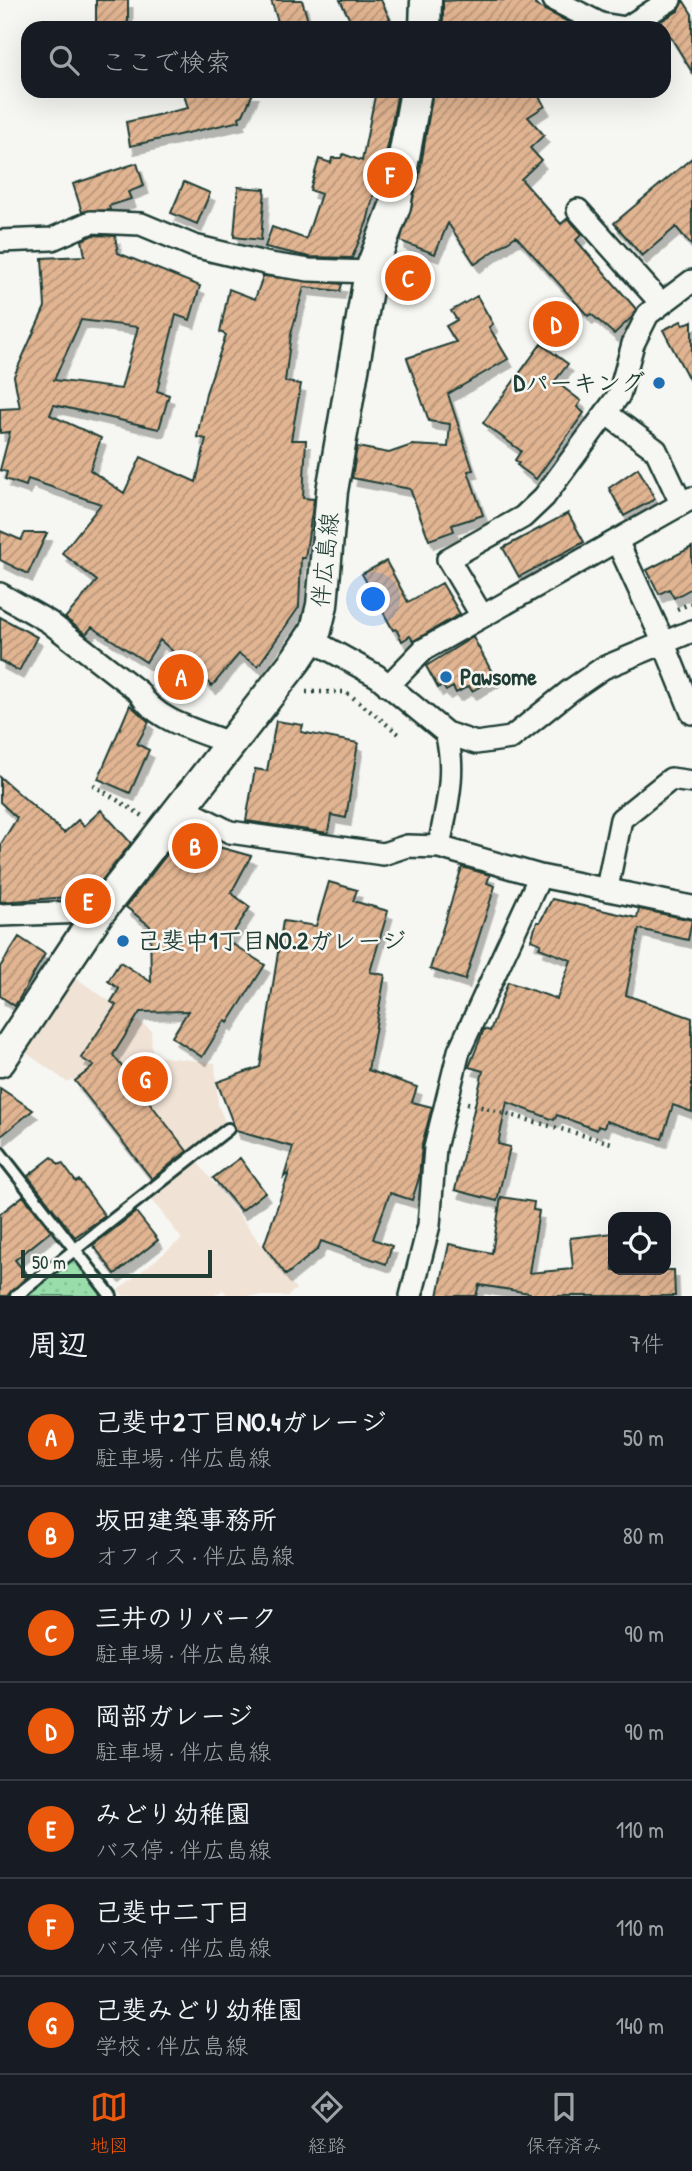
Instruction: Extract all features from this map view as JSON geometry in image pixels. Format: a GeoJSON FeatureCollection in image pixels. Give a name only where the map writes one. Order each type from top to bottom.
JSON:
{"type":"FeatureCollection","features":[{"type":"Feature","properties":{"kind":"main road"},"geometry":{"type":"LineString","coordinates":[[425,21],[426,0]]}},
{"type":"Feature","properties":{"kind":"main road","name":"伴広島線"},"geometry":{"type":"LineString","coordinates":[[0,1061],[97,915],[316,630],[322,605],[332,491],[370,272],[394,206],[415,98]]}},
{"type":"Feature","properties":{"kind":"street"},"geometry":{"type":"LineString","coordinates":[[554,0],[594,21]]}},
{"type":"Feature","properties":{"kind":"street"},"geometry":{"type":"LineString","coordinates":[[637,21],[670,0]]}},
{"type":"Feature","properties":{"kind":"street"},"geometry":{"type":"LineString","coordinates":[[578,210],[629,264],[660,302]]}},
{"type":"Feature","properties":{"kind":"street"},"geometry":{"type":"LineString","coordinates":[[0,241],[52,239],[91,222],[141,224],[194,246],[269,264],[309,270],[370,272]]}},
{"type":"Feature","properties":{"kind":"street"},"geometry":{"type":"LineString","coordinates":[[482,616],[449,559],[523,517],[544,497],[619,395],[640,326],[660,302],[692,281]]}},
{"type":"Feature","properties":{"kind":"street"},"geometry":{"type":"LineString","coordinates":[[388,686],[423,650],[686,501],[656,450],[607,414]]}},
{"type":"Feature","properties":{"kind":"street"},"geometry":{"type":"LineString","coordinates":[[617,541],[663,641],[692,713]]}},
{"type":"Feature","properties":{"kind":"street"},"geometry":{"type":"LineString","coordinates":[[0,594],[49,622],[139,692],[146,705],[229,743]]}},
{"type":"Feature","properties":{"kind":"street"},"geometry":{"type":"LineString","coordinates":[[310,639],[345,656],[388,686],[446,733],[476,743],[511,738],[603,668],[690,632]]}},
{"type":"Feature","properties":{"kind":"street"},"geometry":{"type":"LineString","coordinates":[[439,847],[451,769],[446,733]]}},
{"type":"Feature","properties":{"kind":"street"},"geometry":{"type":"LineString","coordinates":[[607,888],[621,819],[671,779],[692,782]]}},
{"type":"Feature","properties":{"kind":"street"},"geometry":{"type":"LineString","coordinates":[[172,817],[230,832],[326,848],[383,854],[408,846],[439,847],[540,876],[692,907]]}},
{"type":"Feature","properties":{"kind":"street"},"geometry":{"type":"LineString","coordinates":[[411,1296],[429,1225],[435,1148],[459,1051],[540,876]]}},
{"type":"Feature","properties":{"kind":"street"},"geometry":{"type":"LineString","coordinates":[[0,915],[86,912],[97,915]]}},
{"type":"Feature","properties":{"kind":"lane"},"geometry":{"type":"LineString","coordinates":[[16,1296],[228,1129]]}},
{"type":"Feature","properties":{"kind":"lane"},"geometry":{"type":"LineString","coordinates":[[0,1153],[111,1296]]}},
{"type":"Feature","properties":{"kind":"path"},"geometry":{"type":"LineString","coordinates":[[297,696],[304,692],[346,692],[399,734]]}},
{"type":"Feature","properties":{"kind":"path"},"geometry":{"type":"LineString","coordinates":[[93,785],[172,817]]}},
{"type":"Feature","properties":{"kind":"path"},"geometry":{"type":"LineString","coordinates":[[446,1098],[615,1144]]}},
{"type":"Feature","properties":{"kind":"shaded area"},"geometry":{"type":"Polygon","coordinates":[[[70,974],[151,1030],[152,1050],[156,1056],[215,1063],[218,1105],[227,1126],[154,1183],[73,1079],[67,1082],[21,1049],[70,974]]]}},
{"type":"Feature","properties":{"kind":"shaded area"},"geometry":{"type":"Polygon","coordinates":[[[195,1159],[296,1289],[288,1296],[228,1296],[223,1290],[214,1296],[123,1296],[118,1290],[182,1239],[148,1195],[195,1159]]]}},
{"type":"Feature","properties":{"kind":"green space"},"geometry":{"type":"Polygon","coordinates":[[[75,1255],[106,1296],[21,1296],[75,1255]]]}},
{"type":"Feature","properties":{"kind":"building"},"geometry":{"type":"Polygon","coordinates":[[[96,0],[128,0],[128,21],[96,21],[96,0]]]}},
{"type":"Feature","properties":{"kind":"building"},"geometry":{"type":"Polygon","coordinates":[[[271,0],[302,0],[308,21],[278,21],[271,0]]]}},
{"type":"Feature","properties":{"kind":"building"},"geometry":{"type":"Polygon","coordinates":[[[340,0],[381,0],[390,19],[386,21],[350,21],[340,0]]]}},
{"type":"Feature","properties":{"kind":"building"},"geometry":{"type":"Polygon","coordinates":[[[537,0],[535,5],[566,21],[443,21],[443,1],[537,0]]]}},
{"type":"Feature","properties":{"kind":"building"},"geometry":{"type":"Polygon","coordinates":[[[683,0],[692,14],[692,72],[671,37],[671,21],[661,21],[678,11],[683,0]]]}},
{"type":"Feature","properties":{"kind":"building"},"geometry":{"type":"Polygon","coordinates":[[[185,98],[251,98],[243,115],[239,117],[240,121],[130,146],[126,122],[188,108],[185,98]]]}},
{"type":"Feature","properties":{"kind":"building"},"geometry":{"type":"Polygon","coordinates":[[[375,98],[397,98],[384,166],[381,165],[367,222],[352,258],[310,257],[265,247],[272,227],[306,239],[321,194],[310,190],[319,159],[331,163],[332,158],[341,158],[343,154],[362,161],[375,98]]]}},
{"type":"Feature","properties":{"kind":"building"},"geometry":{"type":"Polygon","coordinates":[[[432,98],[540,98],[545,106],[528,117],[544,135],[530,148],[541,160],[521,179],[561,224],[568,218],[582,234],[576,240],[636,309],[632,317],[614,334],[591,314],[588,316],[516,236],[475,264],[448,223],[435,254],[400,241],[419,178],[432,98]]]}},
{"type":"Feature","properties":{"kind":"building"},"geometry":{"type":"Polygon","coordinates":[[[692,158],[692,246],[676,227],[642,256],[614,223],[692,158]]]}},
{"type":"Feature","properties":{"kind":"building"},"geometry":{"type":"Polygon","coordinates":[[[137,163],[144,186],[128,192],[131,199],[109,206],[110,210],[82,212],[73,184],[137,163]]]}},
{"type":"Feature","properties":{"kind":"building"},"geometry":{"type":"Polygon","coordinates":[[[184,182],[210,193],[197,224],[171,213],[184,182]]]}},
{"type":"Feature","properties":{"kind":"building"},"geometry":{"type":"Polygon","coordinates":[[[238,187],[265,189],[261,240],[234,237],[238,187]]]}},
{"type":"Feature","properties":{"kind":"building"},"geometry":{"type":"Polygon","coordinates":[[[93,235],[115,236],[118,253],[200,286],[190,320],[176,315],[157,391],[169,395],[159,429],[54,405],[50,415],[101,438],[90,470],[124,493],[141,457],[196,482],[206,439],[197,437],[206,393],[226,335],[220,332],[229,289],[255,299],[263,276],[342,284],[340,291],[304,287],[291,334],[285,382],[301,384],[291,440],[306,440],[303,498],[314,499],[305,558],[301,558],[299,607],[258,666],[239,654],[212,686],[160,640],[146,662],[92,627],[86,634],[65,618],[97,581],[62,553],[101,504],[28,479],[26,486],[5,479],[7,472],[0,470],[10,432],[0,433],[0,409],[20,408],[14,376],[45,307],[42,258],[85,256],[82,240],[93,235]],[[81,320],[54,380],[121,389],[138,327],[81,320]]]}},
{"type":"Feature","properties":{"kind":"building"},"geometry":{"type":"Polygon","coordinates":[[[477,296],[493,324],[489,327],[508,359],[448,394],[473,470],[468,471],[483,515],[452,525],[454,531],[429,540],[410,489],[352,478],[357,447],[389,453],[412,445],[448,447],[450,424],[429,421],[407,358],[456,342],[446,326],[457,320],[451,311],[477,296]]]}},
{"type":"Feature","properties":{"kind":"building"},"geometry":{"type":"Polygon","coordinates":[[[681,321],[683,325],[692,321],[692,385],[663,330],[681,321]]]}},
{"type":"Feature","properties":{"kind":"building"},"geometry":{"type":"Polygon","coordinates":[[[541,344],[568,364],[555,381],[581,401],[577,407],[584,413],[536,479],[517,465],[519,463],[515,460],[521,451],[483,423],[541,344]]]}},
{"type":"Feature","properties":{"kind":"building"},"geometry":{"type":"Polygon","coordinates":[[[638,468],[655,499],[624,516],[609,488],[638,468]]]}},
{"type":"Feature","properties":{"kind":"building"},"geometry":{"type":"Polygon","coordinates":[[[568,513],[584,542],[519,577],[503,548],[568,513]]]}},
{"type":"Feature","properties":{"kind":"building"},"geometry":{"type":"Polygon","coordinates":[[[0,531],[21,540],[25,533],[47,533],[28,574],[0,560],[0,531]]]}},
{"type":"Feature","properties":{"kind":"building"},"geometry":{"type":"Polygon","coordinates":[[[692,547],[692,588],[674,598],[669,589],[659,594],[647,570],[692,547]]]}},
{"type":"Feature","properties":{"kind":"building"},"geometry":{"type":"Polygon","coordinates":[[[386,561],[408,602],[442,583],[460,614],[413,641],[410,636],[402,641],[362,574],[386,561]]]}},
{"type":"Feature","properties":{"kind":"building"},"geometry":{"type":"Polygon","coordinates":[[[0,617],[37,637],[19,671],[0,661],[0,617]]]}},
{"type":"Feature","properties":{"kind":"building"},"geometry":{"type":"Polygon","coordinates":[[[473,637],[495,678],[472,691],[469,686],[456,693],[453,687],[446,691],[442,685],[438,688],[426,666],[473,637]]]}},
{"type":"Feature","properties":{"kind":"building"},"geometry":{"type":"Polygon","coordinates":[[[130,705],[149,722],[137,744],[149,750],[130,793],[98,779],[130,705]]]}},
{"type":"Feature","properties":{"kind":"building"},"geometry":{"type":"Polygon","coordinates":[[[276,721],[303,725],[301,732],[358,743],[346,818],[331,815],[328,833],[246,821],[255,769],[267,771],[276,721]]]}},
{"type":"Feature","properties":{"kind":"building"},"geometry":{"type":"Polygon","coordinates":[[[0,777],[64,833],[78,820],[84,826],[101,810],[131,843],[87,899],[83,896],[0,902],[1,844],[17,818],[0,802],[0,777]]]}},
{"type":"Feature","properties":{"kind":"building"},"geometry":{"type":"Polygon","coordinates":[[[189,826],[210,837],[208,844],[251,856],[231,893],[250,907],[228,941],[265,965],[228,1023],[225,1020],[202,1057],[172,1037],[188,1011],[140,1012],[113,1055],[187,1151],[152,1179],[75,1081],[94,1066],[81,1058],[116,1005],[111,1002],[119,989],[108,981],[120,962],[151,982],[150,926],[126,907],[189,826]]]}},
{"type":"Feature","properties":{"kind":"building"},"geometry":{"type":"Polygon","coordinates":[[[462,867],[490,875],[487,883],[495,886],[465,980],[430,969],[462,867]]]}},
{"type":"Feature","properties":{"kind":"building"},"geometry":{"type":"Polygon","coordinates":[[[329,882],[357,890],[353,901],[388,911],[370,972],[385,975],[368,1070],[417,1087],[412,1102],[432,1107],[422,1145],[419,1178],[412,1200],[390,1193],[373,1239],[392,1246],[386,1264],[321,1241],[318,1249],[286,1275],[264,1245],[289,1173],[284,1177],[293,1147],[236,1131],[217,1082],[260,1067],[283,921],[316,926],[329,882]]]}},
{"type":"Feature","properties":{"kind":"building"},"geometry":{"type":"Polygon","coordinates":[[[552,899],[637,918],[639,909],[692,920],[688,940],[639,929],[626,995],[692,1018],[692,1112],[673,1105],[662,1139],[606,1121],[604,1128],[598,1126],[597,1130],[557,1115],[554,1120],[507,1102],[498,1144],[510,1147],[497,1201],[455,1190],[483,1071],[469,1067],[484,1029],[490,1031],[508,982],[557,999],[571,960],[539,948],[541,944],[531,940],[537,922],[540,922],[552,899]]]}},
{"type":"Feature","properties":{"kind":"building"},"geometry":{"type":"Polygon","coordinates":[[[19,937],[45,954],[15,1006],[0,996],[0,967],[19,937]]]}},
{"type":"Feature","properties":{"kind":"building"},"geometry":{"type":"Polygon","coordinates":[[[0,1088],[33,1110],[0,1137],[0,1088]]]}},
{"type":"Feature","properties":{"kind":"building"},"geometry":{"type":"Polygon","coordinates":[[[52,1157],[59,1165],[62,1163],[76,1182],[79,1180],[105,1216],[75,1237],[28,1176],[52,1157]]]}},
{"type":"Feature","properties":{"kind":"building"},"geometry":{"type":"Polygon","coordinates":[[[240,1158],[265,1192],[241,1211],[213,1178],[240,1158]]]}},
{"type":"Feature","properties":{"kind":"building"},"geometry":{"type":"Polygon","coordinates":[[[23,1196],[51,1231],[15,1260],[28,1276],[7,1296],[0,1296],[0,1214],[23,1196]]]}},
{"type":"Feature","properties":{"kind":"building"},"geometry":{"type":"Polygon","coordinates":[[[501,1197],[534,1202],[533,1210],[539,1211],[529,1273],[573,1269],[570,1238],[608,1234],[608,1275],[671,1275],[671,1270],[674,1270],[675,1296],[530,1296],[530,1293],[479,1285],[476,1296],[438,1296],[449,1244],[492,1253],[501,1197]]]}},
{"type":"Feature","properties":{"kind":"building"},"geometry":{"type":"Polygon","coordinates":[[[136,1212],[158,1240],[115,1274],[93,1245],[136,1212]]]}},
{"type":"Feature","properties":{"kind":"place","name":"己斐中二丁目"},"geometry":{"type":"Point","coordinates":[390,175]}},
{"type":"Feature","properties":{"kind":"place","name":"三井のリパーク"},"geometry":{"type":"Point","coordinates":[408,278]}},
{"type":"Feature","properties":{"kind":"place","name":"岡部ガレージ"},"geometry":{"type":"Point","coordinates":[556,324]}},
{"type":"Feature","properties":{"kind":"place","name":"Dパーキング"},"geometry":{"type":"Point","coordinates":[659,383]}},
{"type":"Feature","properties":{"kind":"place","name":"己斐中2丁目NO.4ガレージ"},"geometry":{"type":"Point","coordinates":[181,677]}},
{"type":"Feature","properties":{"kind":"place","name":"Pawsome"},"geometry":{"type":"Point","coordinates":[446,677]}},
{"type":"Feature","properties":{"kind":"place","name":"坂田建築事務所"},"geometry":{"type":"Point","coordinates":[195,846]}},
{"type":"Feature","properties":{"kind":"place","name":"みどり幼稚園"},"geometry":{"type":"Point","coordinates":[88,901]}},
{"type":"Feature","properties":{"kind":"place","name":"己斐中1丁目NO.2ガレージ"},"geometry":{"type":"Point","coordinates":[123,941]}},
{"type":"Feature","properties":{"kind":"place","name":"己斐みどり幼稚園"},"geometry":{"type":"Point","coordinates":[145,1079]}}]}
